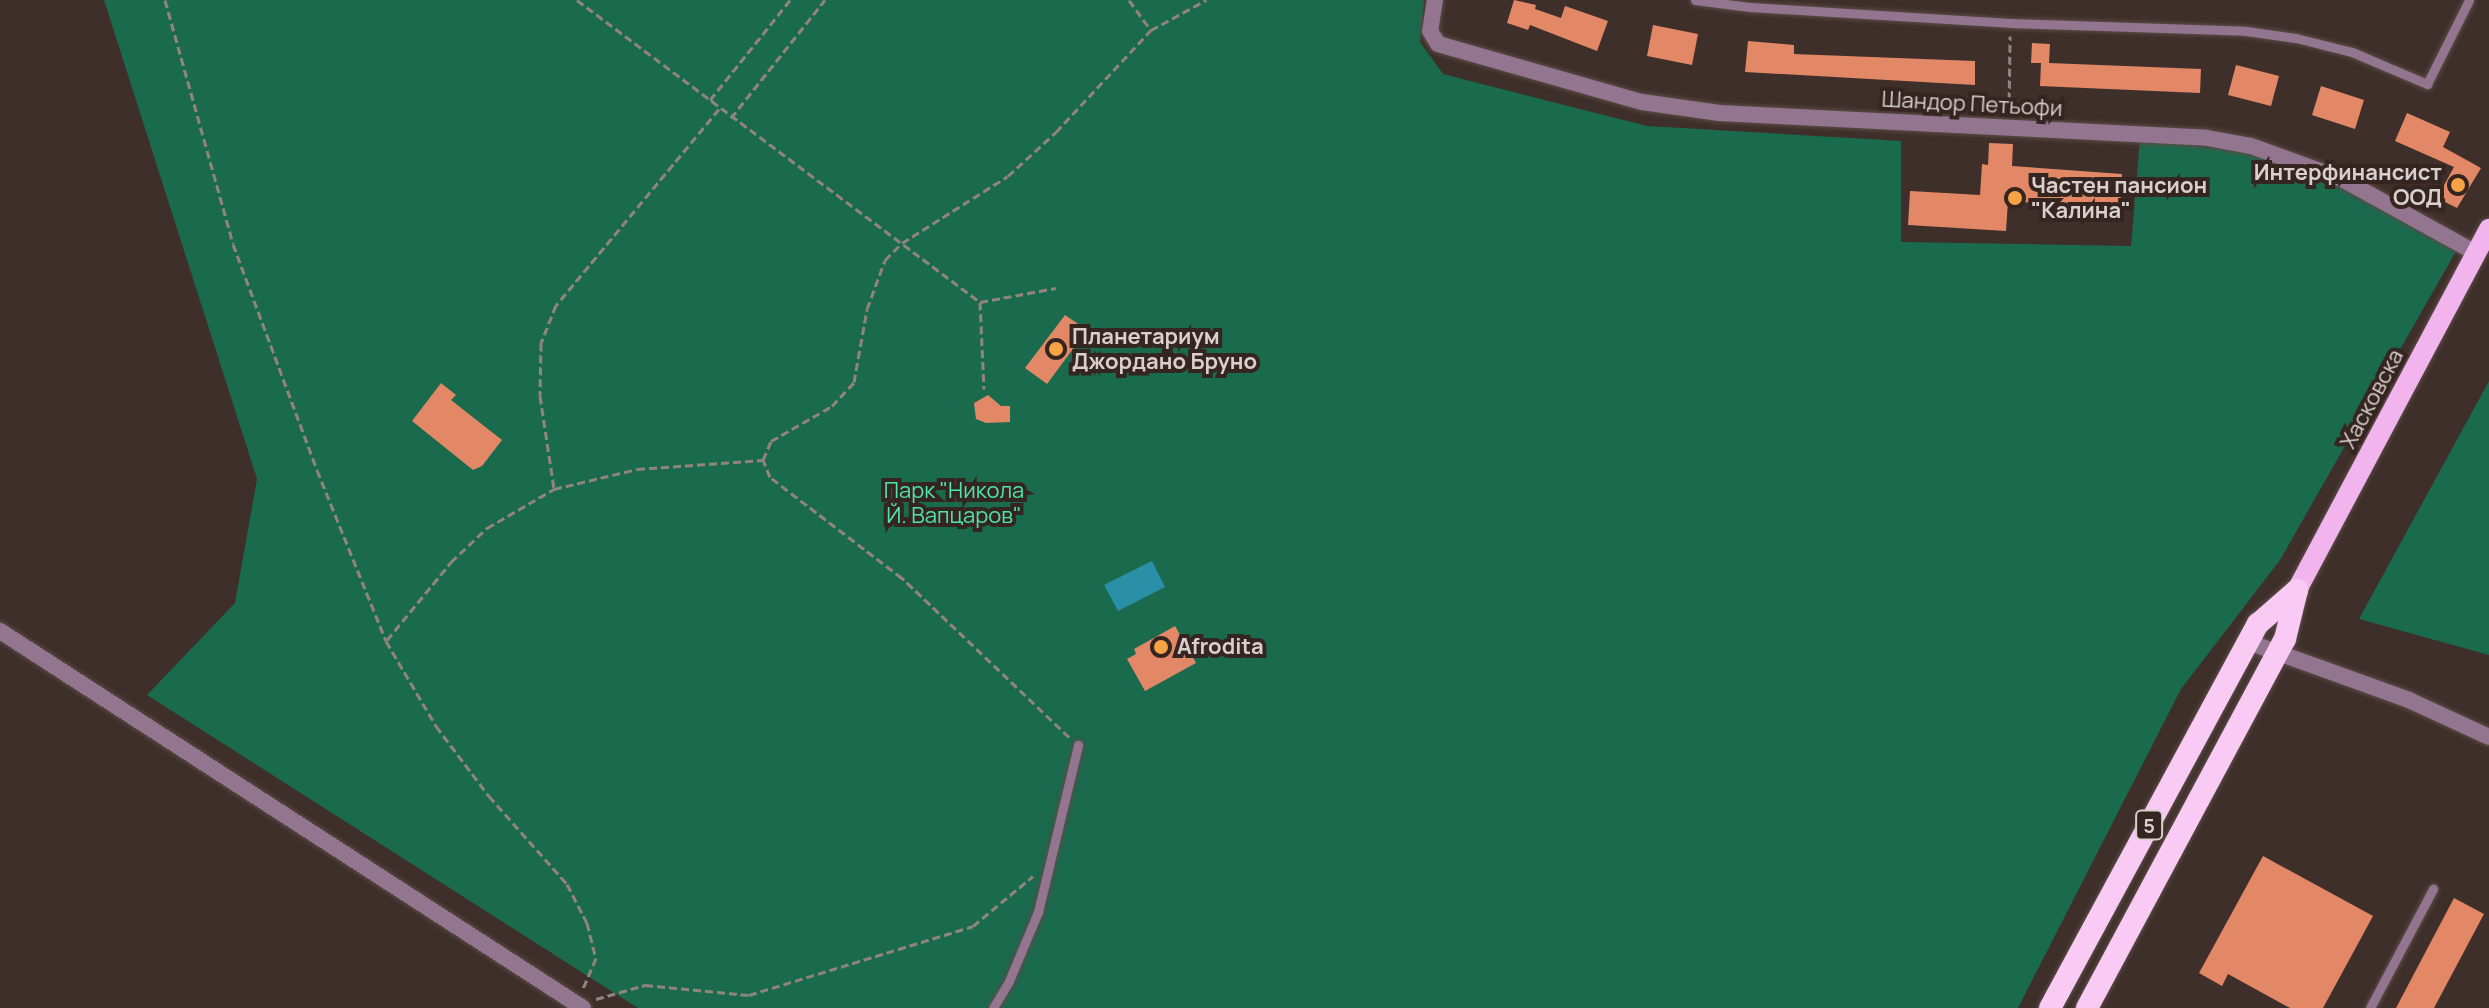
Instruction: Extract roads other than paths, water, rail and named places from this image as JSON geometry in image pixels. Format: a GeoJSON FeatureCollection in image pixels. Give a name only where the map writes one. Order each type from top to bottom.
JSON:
{"type":"FeatureCollection","features":[{"type":"Feature","properties":{"kind":"highway","name":"5"},"geometry":{"type":"LineString","coordinates":[[2050,1008],[2258,624],[2297,590]]}},
{"type":"Feature","properties":{"kind":"highway","name":"5"},"geometry":{"type":"LineString","coordinates":[[2087,1008],[2278,654],[2285,639],[2297,590]]}},
{"type":"Feature","properties":{"kind":"main road","name":"Хасковска"},"geometry":{"type":"LineString","coordinates":[[2297,590],[2489,229]]}},
{"type":"Feature","properties":{"kind":"street","name":"Шандор Петьофи"},"geometry":{"type":"LineString","coordinates":[[1435,0],[1430,31],[1438,44],[1657,105],[1734,114],[2181,136],[2251,146],[2342,179],[2476,253]]}},
{"type":"Feature","properties":{"kind":"street"},"geometry":{"type":"LineString","coordinates":[[0,631],[580,1006]]}},
{"type":"Feature","properties":{"kind":"street"},"geometry":{"type":"LineString","coordinates":[[2248,642],[2409,700],[2489,737]]}},
{"type":"Feature","properties":{"kind":"lane"},"geometry":{"type":"LineString","coordinates":[[1695,0],[1750,7],[2010,23],[2246,31],[2296,38],[2352,52],[2427,84],[2469,0]]}},
{"type":"Feature","properties":{"kind":"lane"},"geometry":{"type":"LineString","coordinates":[[993,1008],[1009,981],[1032,926],[1053,859],[1078,745]]}},
{"type":"Feature","properties":{"kind":"lane"},"geometry":{"type":"LineString","coordinates":[[2370,1008],[2433,889]]}},
{"type":"Feature","properties":{"kind":"water"},"geometry":{"type":"Polygon","coordinates":[[[1152,561],[1165,587],[1118,611],[1104,585],[1152,561]]]}},
{"type":"Feature","properties":{"kind":"place","name":"Интерфинансист ООД"},"geometry":{"type":"Point","coordinates":[2458,185]}},
{"type":"Feature","properties":{"kind":"place","name":"Частен пансион \"Калина\""},"geometry":{"type":"Point","coordinates":[2015,198]}},
{"type":"Feature","properties":{"kind":"place","name":"Планетариум Джордано Бруно"},"geometry":{"type":"Point","coordinates":[1056,349]}},
{"type":"Feature","properties":{"kind":"place","name":"Afrodita"},"geometry":{"type":"Point","coordinates":[1161,647]}},
{"type":"Feature","properties":{"kind":"park label","name":"Парк \"Никола Й. Вапцаров\""},"geometry":{"type":"Point","coordinates":[954,502]}}]}
